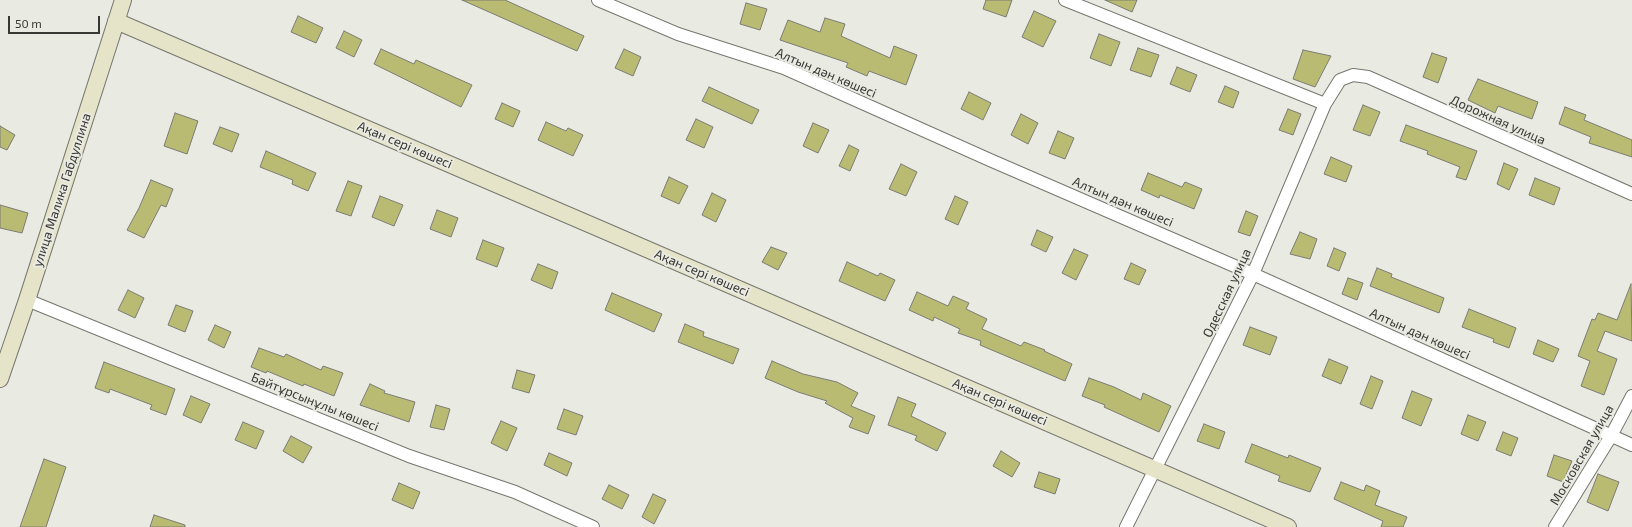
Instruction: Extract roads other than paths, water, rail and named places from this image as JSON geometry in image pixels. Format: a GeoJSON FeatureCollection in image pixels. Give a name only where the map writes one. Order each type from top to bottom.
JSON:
{"type":"FeatureCollection","features":[{"type":"Feature","properties":{"kind":"street","name":"улица Малика Габдуллина"},"geometry":{"type":"LineString","coordinates":[[0,379],[27,300],[123,0]]}},
{"type":"Feature","properties":{"kind":"street","name":"Алтын дән көшесі"},"geometry":{"type":"LineString","coordinates":[[598,0],[678,34],[784,68],[990,160],[1253,274],[1632,445]]}},
{"type":"Feature","properties":{"kind":"street"},"geometry":{"type":"LineString","coordinates":[[1065,0],[1325,104]]}},
{"type":"Feature","properties":{"kind":"street","name":"Ақан сері көшесі"},"geometry":{"type":"LineString","coordinates":[[116,21],[1288,527]]}},
{"type":"Feature","properties":{"kind":"street","name":"Одесская улица"},"geometry":{"type":"LineString","coordinates":[[1126,527],[1253,274],[1325,104],[1340,80],[1352,75]]}},
{"type":"Feature","properties":{"kind":"street","name":"Дорожная улица"},"geometry":{"type":"LineString","coordinates":[[1352,75],[1368,77],[1632,194]]}},
{"type":"Feature","properties":{"kind":"street","name":"Байтұрсынұлы көшесі"},"geometry":{"type":"LineString","coordinates":[[27,300],[409,456],[515,492],[593,527]]}},
{"type":"Feature","properties":{"kind":"street","name":"Московская улица"},"geometry":{"type":"LineString","coordinates":[[1556,527],[1611,436],[1632,396]]}}]}
